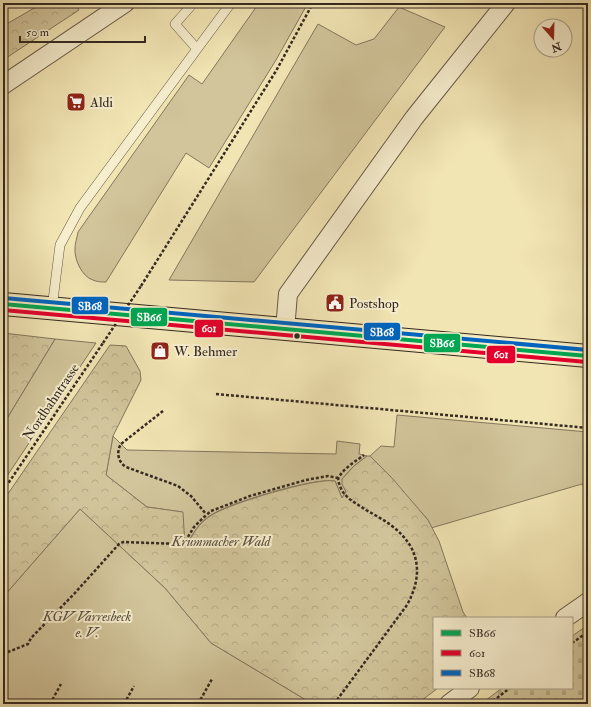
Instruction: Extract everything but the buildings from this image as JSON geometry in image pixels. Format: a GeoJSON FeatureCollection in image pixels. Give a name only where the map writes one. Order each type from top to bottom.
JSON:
{"type":"FeatureCollection","features":[{"type":"Feature","properties":{"kind":"main road"},"geometry":{"type":"LineString","coordinates":[[5,308],[52,308],[588,356]]}},
{"type":"Feature","properties":{"kind":"street"},"geometry":{"type":"LineString","coordinates":[[3,85],[125,3]]}},
{"type":"Feature","properties":{"kind":"street"},"geometry":{"type":"LineString","coordinates":[[285,330],[288,294],[414,118],[506,3]]}},
{"type":"Feature","properties":{"kind":"street"},"geometry":{"type":"LineString","coordinates":[[566,617],[588,602]]}},
{"type":"Feature","properties":{"kind":"street"},"geometry":{"type":"LineString","coordinates":[[449,704],[469,689]]}},
{"type":"Feature","properties":{"kind":"lane"},"geometry":{"type":"LineString","coordinates":[[52,308],[60,245],[80,208],[231,3]]}},
{"type":"Feature","properties":{"kind":"lane"},"geometry":{"type":"LineString","coordinates":[[190,4],[175,24],[197,49]]}},
{"type":"Feature","properties":{"kind":"path","name":"Nordbahntrasse"},"geometry":{"type":"LineString","coordinates":[[3,491],[141,286],[276,71],[313,3]]}},
{"type":"Feature","properties":{"kind":"path"},"geometry":{"type":"LineString","coordinates":[[216,394],[588,428]]}},
{"type":"Feature","properties":{"kind":"path"},"geometry":{"type":"LineString","coordinates":[[163,411],[121,444],[119,448],[119,460],[126,468],[178,486],[191,496],[206,514]]}},
{"type":"Feature","properties":{"kind":"path"},"geometry":{"type":"LineString","coordinates":[[338,478],[364,454]]}},
{"type":"Feature","properties":{"kind":"path"},"geometry":{"type":"LineString","coordinates":[[3,654],[28,644],[31,638],[119,544],[123,542],[181,544],[186,540],[194,527],[206,514],[219,508],[281,487],[328,476],[338,478]]}},
{"type":"Feature","properties":{"kind":"path"},"geometry":{"type":"LineString","coordinates":[[334,704],[407,605],[414,591],[418,576],[417,562],[414,554],[401,534],[392,526],[345,495],[342,491],[338,478]]}},
{"type":"Feature","properties":{"kind":"path"},"geometry":{"type":"LineString","coordinates":[[573,642],[588,632]]}},
{"type":"Feature","properties":{"kind":"path"},"geometry":{"type":"LineString","coordinates":[[3,669],[8,668]]}},
{"type":"Feature","properties":{"kind":"path"},"geometry":{"type":"LineString","coordinates":[[198,704],[212,679]]}},
{"type":"Feature","properties":{"kind":"path"},"geometry":{"type":"LineString","coordinates":[[50,704],[61,684]]}},
{"type":"Feature","properties":{"kind":"path"},"geometry":{"type":"LineString","coordinates":[[124,704],[134,686]]}},
{"type":"Feature","properties":{"kind":"path"},"geometry":{"type":"LineString","coordinates":[[489,704],[509,689]]}},
{"type":"Feature","properties":{"kind":"path"},"geometry":{"type":"LineString","coordinates":[[560,700],[562,704]]}},
{"type":"Feature","properties":{"kind":"green space"},"geometry":{"type":"Polygon","coordinates":[[[43,3],[74,3],[79,10],[3,60],[3,26],[43,3]]]}},
{"type":"Feature","properties":{"kind":"green space"},"geometry":{"type":"Polygon","coordinates":[[[259,3],[308,3],[276,60],[209,168],[186,153],[106,282],[96,281],[89,278],[82,271],[77,262],[75,246],[78,232],[189,75],[202,84],[259,3]]]}},
{"type":"Feature","properties":{"kind":"green space"},"geometry":{"type":"Polygon","coordinates":[[[399,7],[445,27],[254,282],[169,280],[318,24],[356,45],[374,39],[399,7]]]}},
{"type":"Feature","properties":{"kind":"green space"},"geometry":{"type":"Polygon","coordinates":[[[3,333],[55,339],[3,425],[3,333]]]}},
{"type":"Feature","properties":{"kind":"green space"},"geometry":{"type":"Polygon","coordinates":[[[55,339],[96,343],[3,482],[3,425],[55,339]]]}},
{"type":"Feature","properties":{"kind":"green space","name":"Krummacher Wald"},"geometry":{"type":"Polygon","coordinates":[[[110,345],[126,346],[140,371],[141,380],[113,436],[106,475],[147,507],[183,512],[185,547],[196,530],[207,518],[221,510],[253,498],[310,483],[335,481],[342,498],[346,492],[342,484],[342,479],[354,466],[367,456],[370,456],[392,478],[428,520],[439,541],[463,612],[466,617],[433,617],[433,689],[437,689],[417,704],[303,704],[306,700],[211,643],[165,588],[80,509],[3,597],[3,501],[110,345]]]}},
{"type":"Feature","properties":{"kind":"green space"},"geometry":{"type":"Polygon","coordinates":[[[397,415],[588,432],[588,492],[582,484],[431,528],[428,520],[370,456],[381,446],[394,447],[397,415]]]}},
{"type":"Feature","properties":{"kind":"green space"},"geometry":{"type":"Polygon","coordinates":[[[113,436],[127,450],[336,454],[337,441],[360,444],[359,454],[367,456],[354,466],[342,479],[346,492],[342,498],[335,481],[325,481],[292,487],[253,498],[235,504],[206,518],[190,538],[185,548],[182,512],[147,507],[106,475],[113,436]]]}},
{"type":"Feature","properties":{"kind":"green space","name":"KGV Varresbeck e. V."},"geometry":{"type":"Polygon","coordinates":[[[80,509],[165,588],[211,643],[306,700],[303,704],[3,704],[3,597],[80,509]]]}},
{"type":"Feature","properties":{"kind":"green space"},"geometry":{"type":"Polygon","coordinates":[[[588,625],[588,704],[481,704],[501,689],[573,689],[573,635],[588,625]]]}},
{"type":"Feature","properties":{"kind":"transit line","name":"SB68"},"geometry":{"type":"LineString","coordinates":[[4,298],[588,350]]}},
{"type":"Feature","properties":{"kind":"transit line","name":"SB66"},"geometry":{"type":"LineString","coordinates":[[3,304],[588,356]]}},
{"type":"Feature","properties":{"kind":"transit line","name":"601"},"geometry":{"type":"LineString","coordinates":[[3,310],[587,362]]}},
{"type":"Feature","properties":{"kind":"place","name":"Aldi"},"geometry":{"type":"Point","coordinates":[76,102]}},
{"type":"Feature","properties":{"kind":"place","name":"Postshop"},"geometry":{"type":"Point","coordinates":[335,303]}},
{"type":"Feature","properties":{"kind":"place","name":"W. Behmer"},"geometry":{"type":"Point","coordinates":[160,351]}}]}
